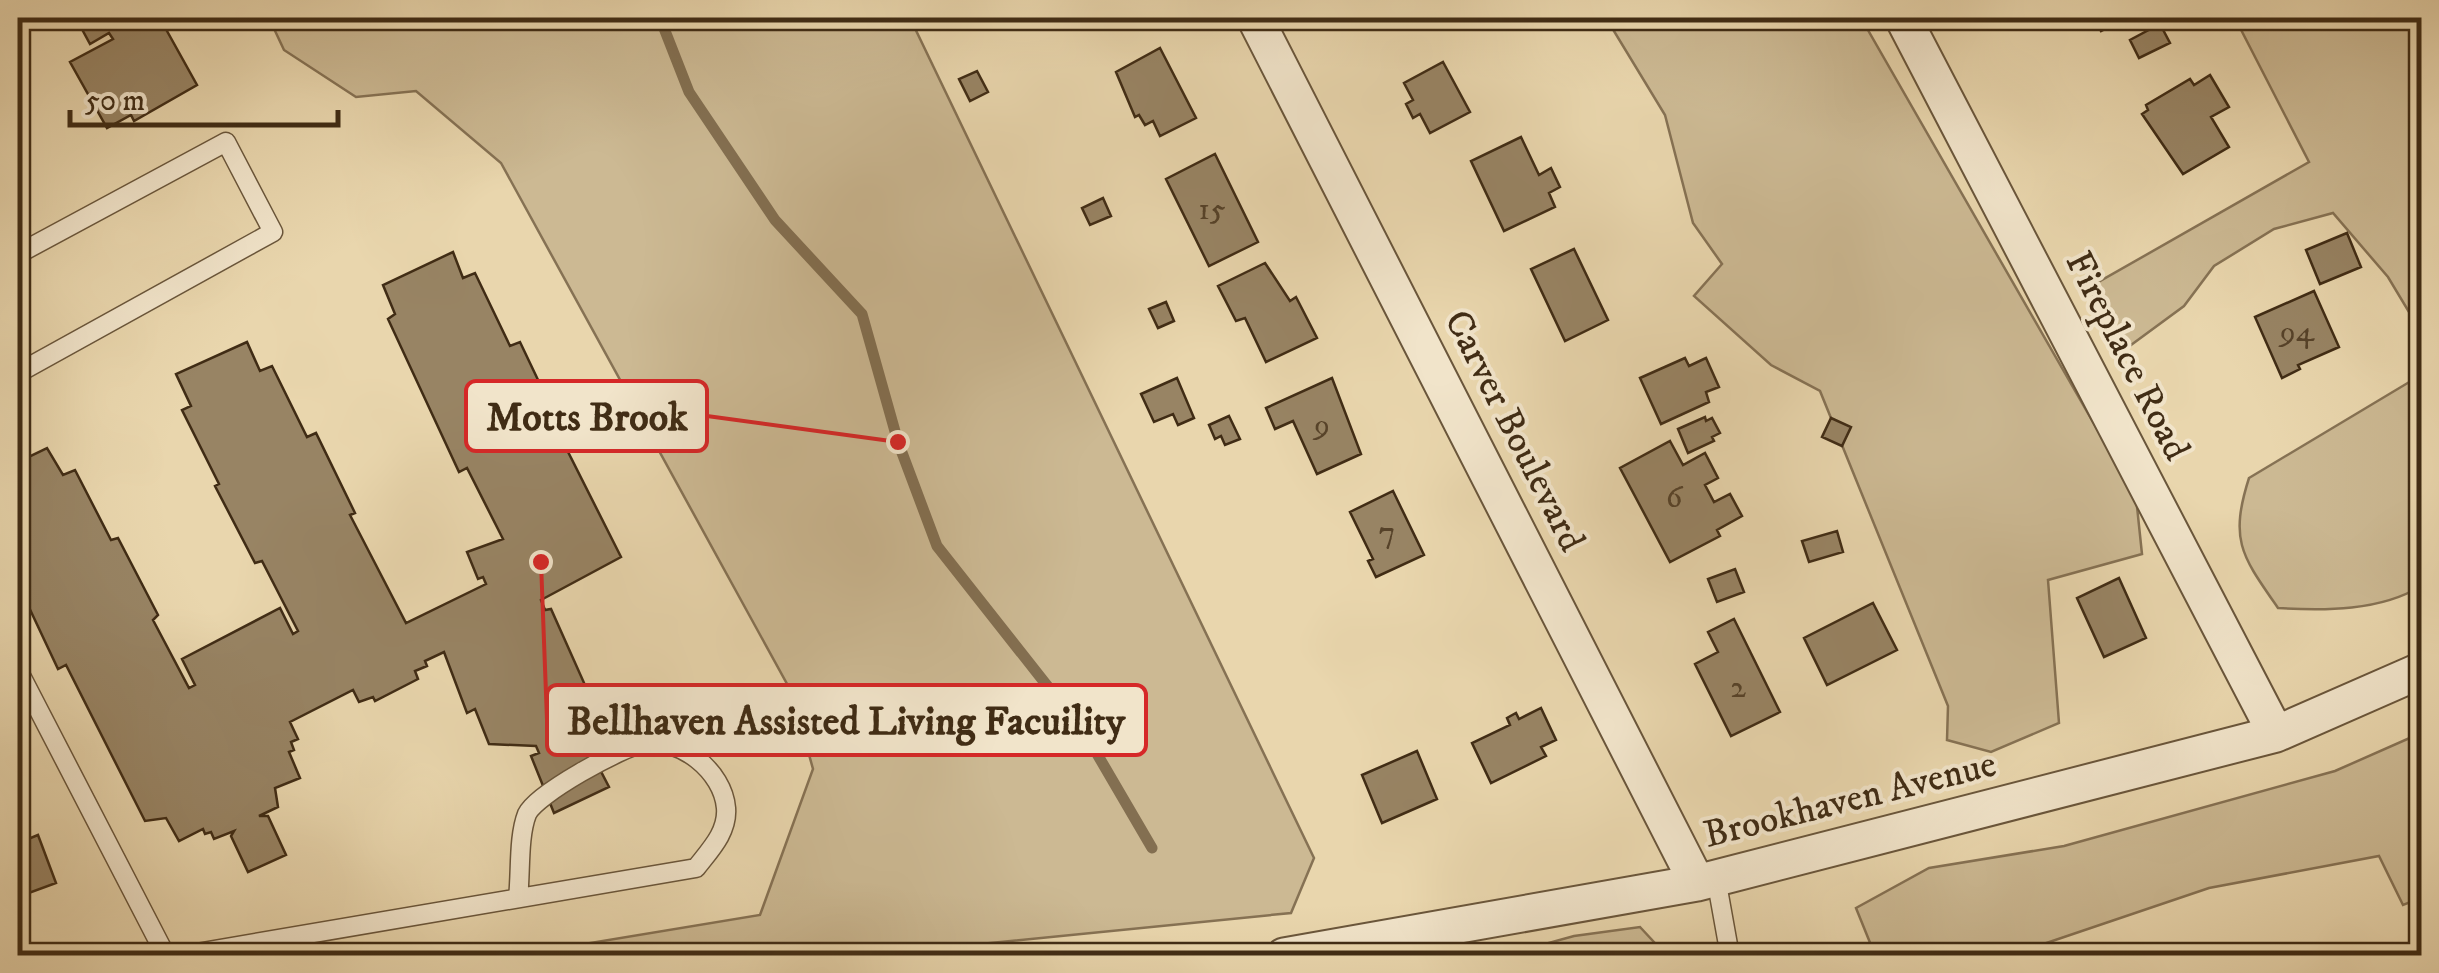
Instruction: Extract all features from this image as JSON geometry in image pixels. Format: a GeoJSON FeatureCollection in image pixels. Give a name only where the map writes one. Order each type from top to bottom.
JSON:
{"type":"FeatureCollection","features":[{"type":"Feature","properties":{"kind":"street","name":"Carver Boulevard"},"geometry":{"type":"LineString","coordinates":[[1256,18],[1706,880]]}},
{"type":"Feature","properties":{"kind":"street","name":"Fireplace Road"},"geometry":{"type":"LineString","coordinates":[[1903,18],[2276,734]]}},
{"type":"Feature","properties":{"kind":"street","name":"Brookhaven Avenue"},"geometry":{"type":"LineString","coordinates":[[1284,956],[1706,880],[2276,734],[2422,670]]}},
{"type":"Feature","properties":{"kind":"lane"},"geometry":{"type":"LineString","coordinates":[[18,254],[226,142],[273,232],[18,374]]}},
{"type":"Feature","properties":{"kind":"lane"},"geometry":{"type":"LineString","coordinates":[[18,670],[166,956]]}},
{"type":"Feature","properties":{"kind":"lane"},"geometry":{"type":"LineString","coordinates":[[179,956],[696,868],[720,836],[726,808],[716,778],[689,752],[645,743],[547,793],[528,813],[518,898]]}},
{"type":"Feature","properties":{"kind":"lane"},"geometry":{"type":"LineString","coordinates":[[1706,880],[1730,956]]}},
{"type":"Feature","properties":{"kind":"shaded area"},"geometry":{"type":"Polygon","coordinates":[[[269,18],[910,18],[1314,858],[1291,913],[870,955],[549,955],[548,950],[760,915],[813,769],[792,693],[501,163],[416,91],[356,97],[284,50],[269,18]]]}},
{"type":"Feature","properties":{"kind":"shaded area"},"geometry":{"type":"Polygon","coordinates":[[[1606,18],[1861,18],[2136,497],[2142,554],[2048,580],[2059,723],[1991,752],[1947,740],[1948,706],[1820,391],[1771,365],[1694,296],[1722,264],[1693,223],[1665,115],[1606,18]]]}},
{"type":"Feature","properties":{"kind":"shaded area"},"geometry":{"type":"Polygon","coordinates":[[[2235,18],[2421,18],[2421,332],[2388,277],[2333,213],[2274,229],[2214,266],[2184,306],[2131,345],[2088,288],[2309,162],[2235,18]]]}},
{"type":"Feature","properties":{"kind":"shaded area"},"geometry":{"type":"Polygon","coordinates":[[[2421,350],[2421,586],[2370,605],[2278,608],[2255,575],[2242,547],[2240,518],[2249,478],[2411,381],[2421,350]]]}},
{"type":"Feature","properties":{"kind":"shaded area"},"geometry":{"type":"Polygon","coordinates":[[[2421,733],[2421,898],[2403,905],[2379,856],[2209,888],[2011,955],[1875,955],[1856,908],[1929,868],[2064,846],[2335,771],[2421,733]]]}},
{"type":"Feature","properties":{"kind":"shaded area"},"geometry":{"type":"Polygon","coordinates":[[[1640,927],[1666,955],[1505,955],[1574,936],[1640,927]]]}},
{"type":"Feature","properties":{"kind":"building"},"geometry":{"type":"Polygon","coordinates":[[[169,18],[162,22],[197,85],[134,121],[131,115],[107,128],[70,62],[113,39],[109,33],[90,44],[77,20],[169,18]]]}},
{"type":"Feature","properties":{"kind":"building"},"geometry":{"type":"Polygon","coordinates":[[[2094,18],[2127,18],[2101,31],[2094,18]]]}},
{"type":"Feature","properties":{"kind":"building"},"geometry":{"type":"Polygon","coordinates":[[[2160,24],[2170,43],[2139,58],[2130,40],[2160,24]]]}},
{"type":"Feature","properties":{"kind":"building"},"geometry":{"type":"Polygon","coordinates":[[[1160,48],[1196,118],[1160,136],[1153,121],[1145,125],[1139,115],[1135,117],[1116,72],[1160,48]]]}},
{"type":"Feature","properties":{"kind":"building"},"geometry":{"type":"Polygon","coordinates":[[[1443,62],[1470,112],[1430,133],[1420,114],[1413,118],[1406,104],[1413,100],[1404,83],[1443,62]]]}},
{"type":"Feature","properties":{"kind":"building"},"geometry":{"type":"Polygon","coordinates":[[[977,71],[988,92],[970,101],[959,79],[977,71]]]}},
{"type":"Feature","properties":{"kind":"building"},"geometry":{"type":"Polygon","coordinates":[[[2210,75],[2229,107],[2211,117],[2229,147],[2183,174],[2142,114],[2148,110],[2146,105],[2190,79],[2194,85],[2210,75]]]}},
{"type":"Feature","properties":{"kind":"building"},"geometry":{"type":"Polygon","coordinates":[[[1521,137],[1539,175],[1551,168],[1560,187],[1549,193],[1555,207],[1504,231],[1471,161],[1521,137]]]}},
{"type":"Feature","properties":{"kind":"building"},"geometry":{"type":"Polygon","coordinates":[[[1215,154],[1258,242],[1209,266],[1166,179],[1215,154]]]}},
{"type":"Feature","properties":{"kind":"building"},"geometry":{"type":"Polygon","coordinates":[[[1103,198],[1111,216],[1090,225],[1082,208],[1103,198]]]}},
{"type":"Feature","properties":{"kind":"building"},"geometry":{"type":"Polygon","coordinates":[[[2347,233],[2361,267],[2320,284],[2306,250],[2347,233]]]}},
{"type":"Feature","properties":{"kind":"building"},"geometry":{"type":"Polygon","coordinates":[[[1574,249],[1608,320],[1565,341],[1531,269],[1574,249]]]}},
{"type":"Feature","properties":{"kind":"building"},"geometry":{"type":"Polygon","coordinates":[[[453,252],[463,278],[475,273],[510,346],[520,342],[558,422],[554,424],[621,557],[541,600],[545,610],[551,609],[589,694],[567,726],[571,735],[580,731],[609,787],[554,813],[531,756],[539,753],[536,746],[489,744],[475,709],[467,713],[444,652],[415,671],[418,679],[375,701],[373,697],[359,702],[353,690],[290,722],[298,739],[291,742],[294,750],[289,752],[300,778],[275,788],[278,807],[259,816],[268,816],[286,855],[248,872],[231,836],[234,831],[214,839],[211,832],[205,834],[203,829],[179,841],[166,818],[145,821],[66,665],[58,669],[18,584],[18,462],[47,448],[63,475],[75,470],[111,540],[118,538],[158,615],[153,620],[189,688],[195,685],[182,659],[280,608],[293,634],[298,631],[262,561],[255,563],[215,486],[219,484],[182,410],[191,406],[176,374],[247,342],[260,371],[272,366],[307,437],[316,433],[355,513],[350,515],[406,623],[486,584],[483,577],[478,579],[467,552],[503,539],[467,468],[459,472],[388,319],[395,314],[383,285],[453,252]]]}},
{"type":"Feature","properties":{"kind":"building"},"geometry":{"type":"Polygon","coordinates":[[[1265,263],[1290,301],[1296,297],[1317,338],[1266,362],[1245,318],[1236,321],[1218,286],[1265,263]]]}},
{"type":"Feature","properties":{"kind":"building"},"geometry":{"type":"Polygon","coordinates":[[[2314,291],[2339,347],[2298,365],[2300,369],[2282,378],[2255,317],[2314,291]]]}},
{"type":"Feature","properties":{"kind":"building"},"geometry":{"type":"Polygon","coordinates":[[[1166,302],[1174,321],[1158,328],[1149,309],[1166,302]]]}},
{"type":"Feature","properties":{"kind":"building"},"geometry":{"type":"Polygon","coordinates":[[[1685,358],[1689,366],[1706,358],[1719,387],[1706,392],[1709,402],[1661,424],[1640,378],[1685,358]]]}},
{"type":"Feature","properties":{"kind":"building"},"geometry":{"type":"Polygon","coordinates":[[[1177,378],[1194,418],[1178,425],[1173,414],[1154,422],[1141,394],[1177,378]]]}},
{"type":"Feature","properties":{"kind":"building"},"geometry":{"type":"Polygon","coordinates":[[[1332,378],[1361,454],[1317,474],[1293,421],[1275,429],[1266,408],[1332,378]]]}},
{"type":"Feature","properties":{"kind":"building"},"geometry":{"type":"Polygon","coordinates":[[[1229,416],[1240,439],[1225,445],[1221,436],[1215,439],[1209,425],[1229,416]]]}},
{"type":"Feature","properties":{"kind":"building"},"geometry":{"type":"Polygon","coordinates":[[[1705,417],[1706,421],[1712,418],[1720,433],[1712,437],[1714,441],[1688,453],[1678,429],[1705,417]]]}},
{"type":"Feature","properties":{"kind":"building"},"geometry":{"type":"Polygon","coordinates":[[[1831,418],[1851,427],[1842,446],[1822,437],[1831,418]]]}},
{"type":"Feature","properties":{"kind":"building"},"geometry":{"type":"Polygon","coordinates":[[[1670,441],[1683,465],[1705,453],[1718,478],[1705,485],[1714,502],[1730,494],[1742,516],[1717,530],[1720,536],[1670,562],[1620,468],[1670,441]]]}},
{"type":"Feature","properties":{"kind":"building"},"geometry":{"type":"Polygon","coordinates":[[[1393,491],[1424,555],[1376,577],[1368,561],[1373,559],[1350,512],[1393,491]]]}},
{"type":"Feature","properties":{"kind":"building"},"geometry":{"type":"Polygon","coordinates":[[[1837,531],[1843,552],[1809,562],[1802,541],[1837,531]]]}},
{"type":"Feature","properties":{"kind":"building"},"geometry":{"type":"Polygon","coordinates":[[[1735,569],[1744,592],[1717,602],[1708,579],[1735,569]]]}},
{"type":"Feature","properties":{"kind":"building"},"geometry":{"type":"Polygon","coordinates":[[[2119,578],[2146,638],[2104,657],[2077,598],[2119,578]]]}},
{"type":"Feature","properties":{"kind":"building"},"geometry":{"type":"Polygon","coordinates":[[[1873,603],[1897,650],[1827,685],[1804,638],[1873,603]]]}},
{"type":"Feature","properties":{"kind":"building"},"geometry":{"type":"Polygon","coordinates":[[[1734,619],[1780,712],[1731,736],[1695,664],[1718,652],[1708,632],[1734,619]]]}},
{"type":"Feature","properties":{"kind":"building"},"geometry":{"type":"Polygon","coordinates":[[[1541,708],[1556,740],[1541,747],[1546,756],[1491,783],[1472,743],[1510,725],[1507,718],[1516,713],[1519,719],[1541,708]]]}},
{"type":"Feature","properties":{"kind":"building"},"geometry":{"type":"Polygon","coordinates":[[[1417,751],[1437,799],[1382,823],[1362,775],[1417,751]]]}},
{"type":"Feature","properties":{"kind":"building"},"geometry":{"type":"Polygon","coordinates":[[[38,835],[56,883],[18,897],[18,843],[38,835]]]}},
{"type":"Feature","properties":{"kind":"waterway"},"geometry":{"type":"LineString","coordinates":[[660,18],[689,92],[775,220],[862,314],[898,442],[937,546],[1086,735],[1152,848]]}},
{"type":"Feature","properties":{"kind":"place","name":"Motts Brook"},"geometry":{"type":"Point","coordinates":[898,442]}},
{"type":"Feature","properties":{"kind":"place","name":"Bellhaven Assisted Living Facuility"},"geometry":{"type":"Point","coordinates":[541,562]}}]}
